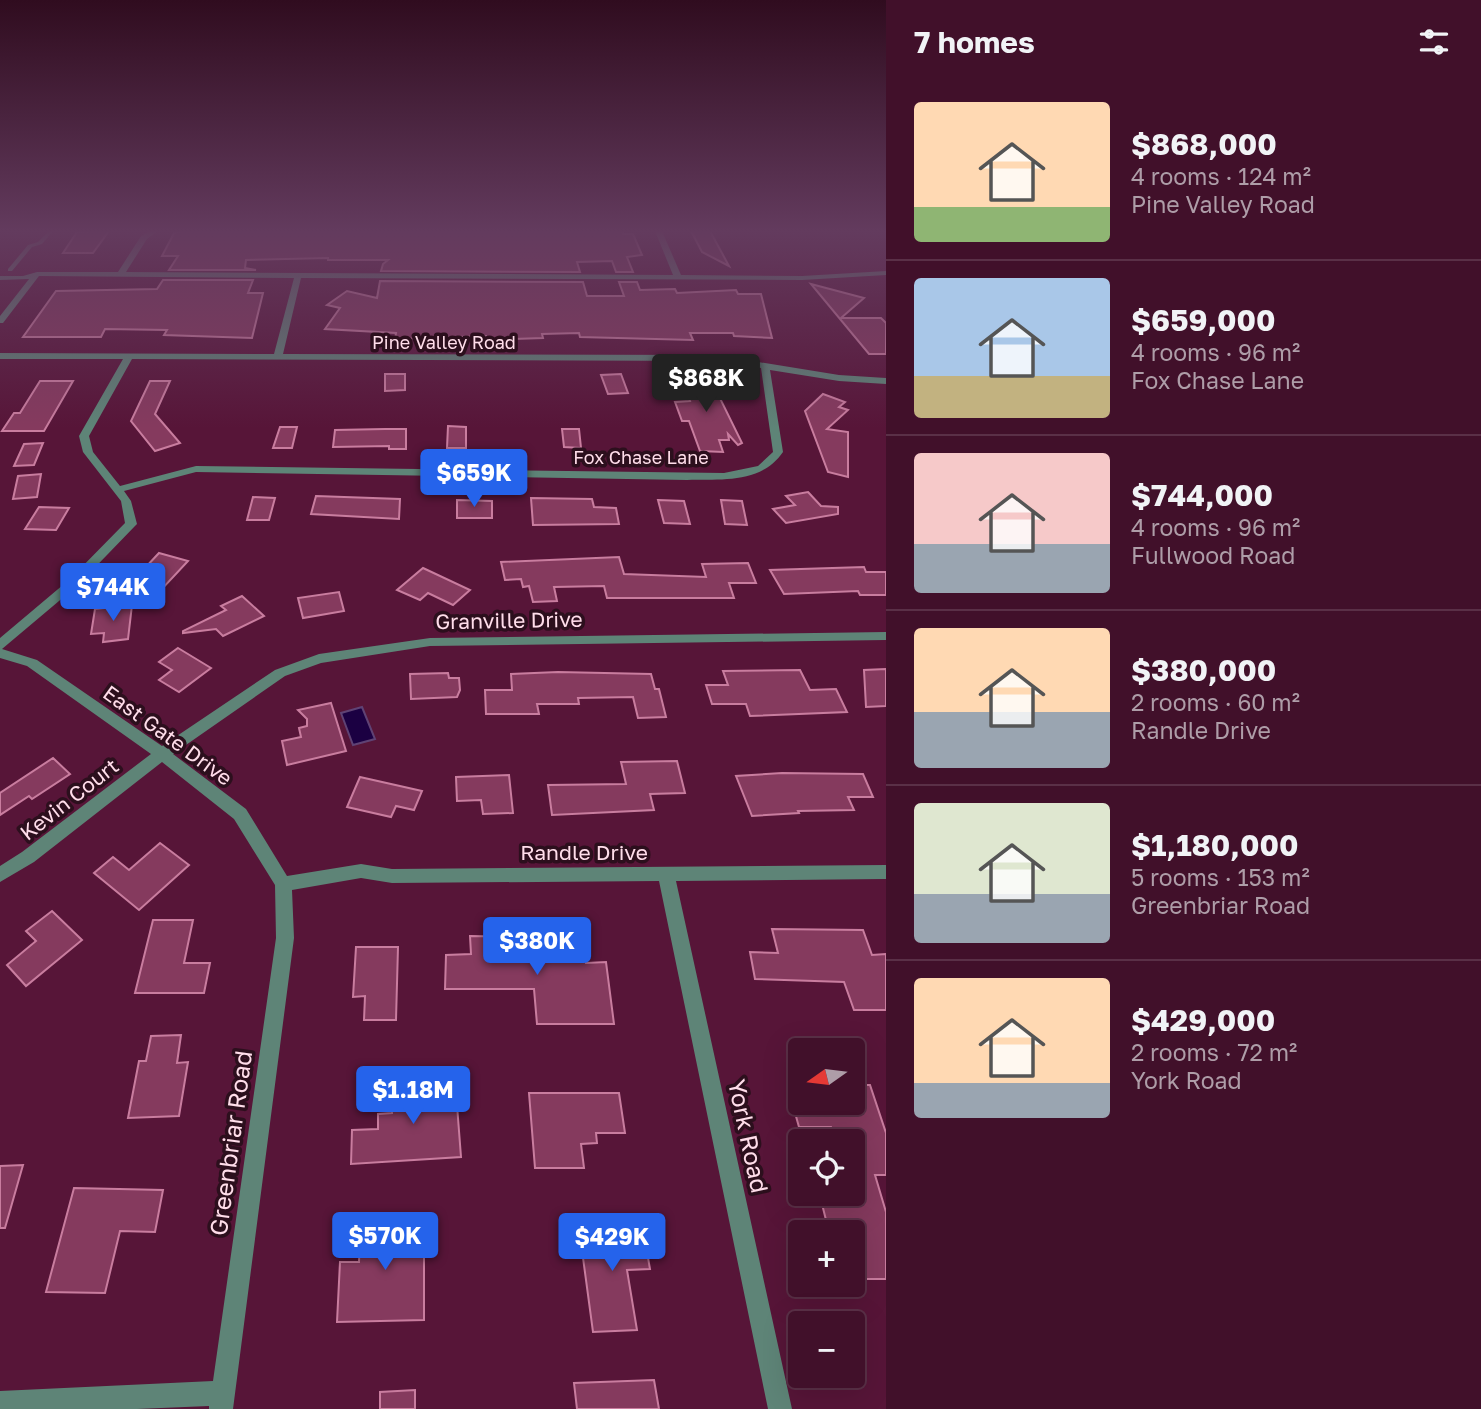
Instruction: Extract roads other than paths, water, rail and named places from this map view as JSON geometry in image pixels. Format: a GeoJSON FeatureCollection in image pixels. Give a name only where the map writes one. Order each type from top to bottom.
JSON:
{"type":"FeatureCollection","features":[{"type":"Feature","properties":{"kind":"street"},"geometry":{"type":"LineString","coordinates":[[0,321],[19,297]]}},
{"type":"Feature","properties":{"kind":"street"},"geometry":{"type":"LineString","coordinates":[[278,357],[293,297]]}},
{"type":"Feature","properties":{"kind":"street","name":"Pine Valley Road"},"geometry":{"type":"LineString","coordinates":[[0,356],[715,358],[839,378],[886,381]]}},
{"type":"Feature","properties":{"kind":"street"},"geometry":{"type":"LineString","coordinates":[[0,645],[74,582],[131,524],[126,501],[88,452],[84,436],[129,357]]}},
{"type":"Feature","properties":{"kind":"street","name":"Fox Chase Lane"},"geometry":{"type":"LineString","coordinates":[[117,490],[196,470],[687,477],[755,471],[772,464],[778,452],[765,365]]}},
{"type":"Feature","properties":{"kind":"street","name":"Granville Drive"},"geometry":{"type":"LineString","coordinates":[[162,754],[280,673],[319,659],[365,650],[430,642],[886,636]]}},
{"type":"Feature","properties":{"kind":"street","name":"East Gate Drive"},"geometry":{"type":"LineString","coordinates":[[0,653],[32,663],[162,754],[240,814],[283,884]]}},
{"type":"Feature","properties":{"kind":"street","name":"Kevin Court"},"geometry":{"type":"LineString","coordinates":[[0,876],[162,754]]}},
{"type":"Feature","properties":{"kind":"street","name":"Randle Drive"},"geometry":{"type":"LineString","coordinates":[[283,884],[361,872],[392,876],[886,872]]}},
{"type":"Feature","properties":{"kind":"street","name":"York Road"},"geometry":{"type":"LineString","coordinates":[[666,874],[780,1409]]}},
{"type":"Feature","properties":{"kind":"street","name":"Greenbriar Road"},"geometry":{"type":"LineString","coordinates":[[222,1401],[285,938],[283,884]]}},
{"type":"Feature","properties":{"kind":"street"},"geometry":{"type":"LineString","coordinates":[[0,1403],[222,1401]]}}]}
